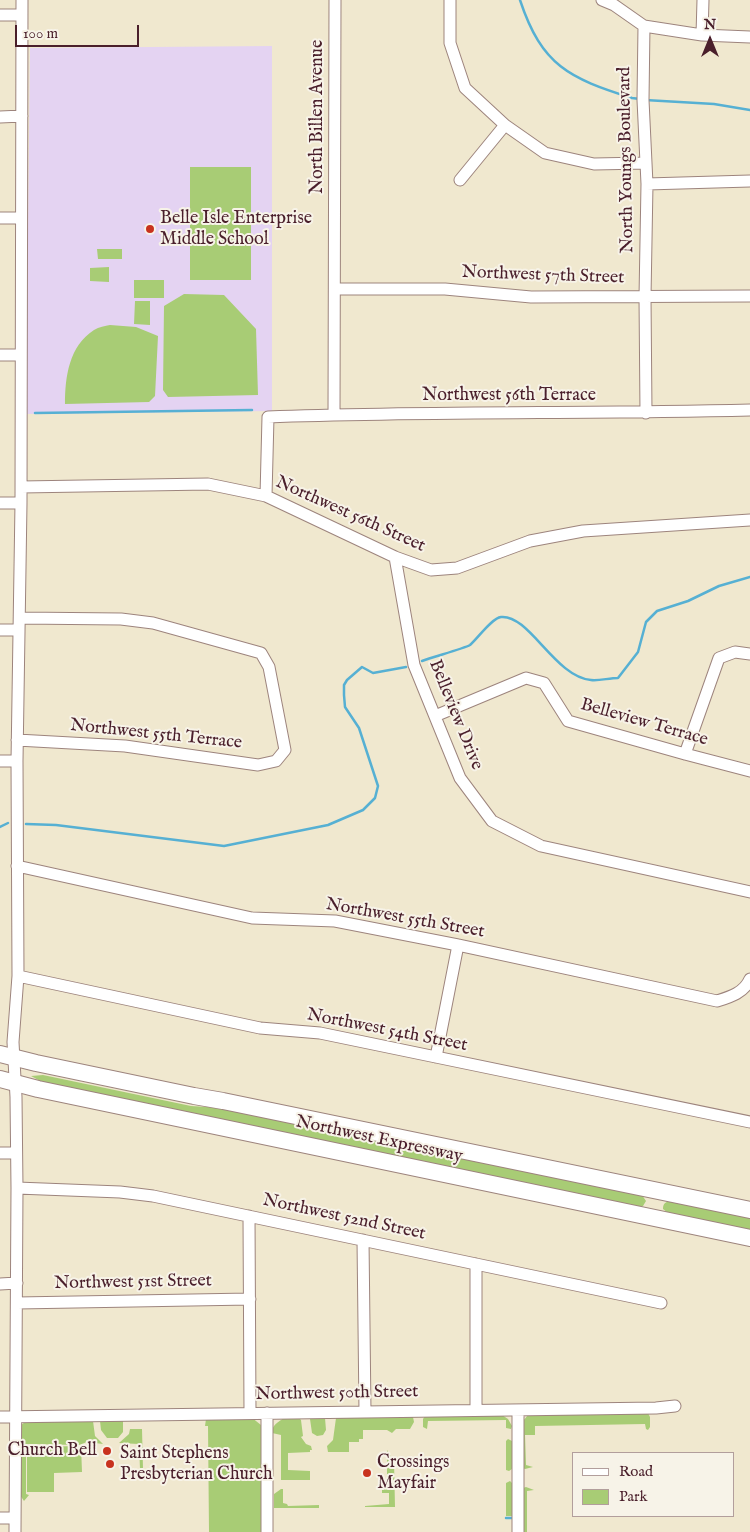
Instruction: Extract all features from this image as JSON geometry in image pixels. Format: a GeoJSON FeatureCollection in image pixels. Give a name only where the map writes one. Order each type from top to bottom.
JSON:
{"type":"FeatureCollection","features":[{"type":"Feature","properties":{"kind":"highway","name":"Northwest Expressway"},"geometry":{"type":"LineString","coordinates":[[7,1056],[750,1210]]}},
{"type":"Feature","properties":{"kind":"highway","name":"Northwest Expressway"},"geometry":{"type":"LineString","coordinates":[[8,1081],[750,1238]]}},
{"type":"Feature","properties":{"kind":"street"},"geometry":{"type":"LineString","coordinates":[[15,1532],[17,1188],[16,1153],[7,1056],[14,1027],[18,976],[17,740],[21,503],[22,0]]}},
{"type":"Feature","properties":{"kind":"street","name":"North Billen Avenue"},"geometry":{"type":"LineString","coordinates":[[334,414],[336,0]]}},
{"type":"Feature","properties":{"kind":"street"},"geometry":{"type":"LineString","coordinates":[[450,0],[450,43],[465,88],[505,125],[545,153],[594,164],[645,163]]}},
{"type":"Feature","properties":{"kind":"street"},"geometry":{"type":"LineString","coordinates":[[602,0],[614,5],[644,26],[702,35],[750,37]]}},
{"type":"Feature","properties":{"kind":"street"},"geometry":{"type":"LineString","coordinates":[[702,35],[703,0]]}},
{"type":"Feature","properties":{"kind":"street"},"geometry":{"type":"LineString","coordinates":[[0,15],[22,15]]}},
{"type":"Feature","properties":{"kind":"street","name":"North Youngs Boulevard"},"geometry":{"type":"LineString","coordinates":[[644,26],[646,413]]}},
{"type":"Feature","properties":{"kind":"street"},"geometry":{"type":"LineString","coordinates":[[0,116],[22,116]]}},
{"type":"Feature","properties":{"kind":"street"},"geometry":{"type":"LineString","coordinates":[[460,180],[505,125]]}},
{"type":"Feature","properties":{"kind":"street"},"geometry":{"type":"LineString","coordinates":[[646,184],[750,182]]}},
{"type":"Feature","properties":{"kind":"street"},"geometry":{"type":"LineString","coordinates":[[0,218],[21,218]]}},
{"type":"Feature","properties":{"kind":"street","name":"Northwest 57th Street"},"geometry":{"type":"LineString","coordinates":[[335,289],[445,289],[531,297],[750,296]]}},
{"type":"Feature","properties":{"kind":"street"},"geometry":{"type":"LineString","coordinates":[[0,355],[21,354]]}},
{"type":"Feature","properties":{"kind":"street","name":"Northwest 56th Terrace"},"geometry":{"type":"LineString","coordinates":[[266,496],[268,417],[334,414],[646,413],[750,410]]}},
{"type":"Feature","properties":{"kind":"street","name":"Northwest 56th Street"},"geometry":{"type":"LineString","coordinates":[[21,487],[208,484],[266,496],[395,556],[431,570],[457,568],[530,541],[583,531],[750,520]]}},
{"type":"Feature","properties":{"kind":"street"},"geometry":{"type":"LineString","coordinates":[[0,503],[21,503]]}},
{"type":"Feature","properties":{"kind":"street","name":"Belleview Drive"},"geometry":{"type":"LineString","coordinates":[[395,556],[414,665],[460,778],[492,822],[542,846],[750,892]]}},
{"type":"Feature","properties":{"kind":"street","name":"Northwest 55th Terrace"},"geometry":{"type":"LineString","coordinates":[[17,740],[125,746],[258,765],[276,761],[285,750],[269,667],[261,653],[153,623],[121,619],[20,618]]}},
{"type":"Feature","properties":{"kind":"street"},"geometry":{"type":"LineString","coordinates":[[0,630],[20,630]]}},
{"type":"Feature","properties":{"kind":"street"},"geometry":{"type":"LineString","coordinates":[[685,754],[719,658],[735,652],[750,654]]}},
{"type":"Feature","properties":{"kind":"street","name":"Belleview Terrace"},"geometry":{"type":"LineString","coordinates":[[434,716],[526,678],[544,683],[568,721],[750,771]]}},
{"type":"Feature","properties":{"kind":"street"},"geometry":{"type":"LineString","coordinates":[[0,761],[17,761]]}},
{"type":"Feature","properties":{"kind":"street","name":"Northwest 55th Street"},"geometry":{"type":"LineString","coordinates":[[17,866],[252,918],[335,921],[458,945],[717,1001],[735,995],[750,980]]}},
{"type":"Feature","properties":{"kind":"street"},"geometry":{"type":"LineString","coordinates":[[436,1058],[458,945]]}},
{"type":"Feature","properties":{"kind":"street","name":"Northwest 54th Street"},"geometry":{"type":"LineString","coordinates":[[18,976],[260,1028],[320,1033],[750,1122]]}},
{"type":"Feature","properties":{"kind":"street"},"geometry":{"type":"LineString","coordinates":[[0,1153],[16,1153]]}},
{"type":"Feature","properties":{"kind":"street","name":"Northwest 52nd Street"},"geometry":{"type":"LineString","coordinates":[[17,1188],[120,1192],[153,1196],[661,1303]]}},
{"type":"Feature","properties":{"kind":"street"},"geometry":{"type":"LineString","coordinates":[[249,1216],[250,1413]]}},
{"type":"Feature","properties":{"kind":"street"},"geometry":{"type":"LineString","coordinates":[[363,1240],[365,1412]]}},
{"type":"Feature","properties":{"kind":"street"},"geometry":{"type":"LineString","coordinates":[[476,1264],[476,1410]]}},
{"type":"Feature","properties":{"kind":"street"},"geometry":{"type":"LineString","coordinates":[[0,1284],[17,1283]]}},
{"type":"Feature","properties":{"kind":"street","name":"Northwest 51st Street"},"geometry":{"type":"LineString","coordinates":[[17,1303],[250,1299]]}},
{"type":"Feature","properties":{"kind":"street","name":"Northwest 50th Street"},"geometry":{"type":"LineString","coordinates":[[0,1417],[675,1406]]}},
{"type":"Feature","properties":{"kind":"street"},"geometry":{"type":"LineString","coordinates":[[518,1410],[518,1532]]}},
{"type":"Feature","properties":{"kind":"street"},"geometry":{"type":"LineString","coordinates":[[267,1413],[267,1532]]}},
{"type":"Feature","properties":{"kind":"street"},"geometry":{"type":"LineString","coordinates":[[0,1518],[15,1518]]}},
{"type":"Feature","properties":{"kind":"shaded area","name":"Belle Isle Enterprise Middle School"},"geometry":{"type":"Polygon","coordinates":[[[272,46],[272,411],[26,414],[30,48],[272,46]]]}},
{"type":"Feature","properties":{"kind":"green space"},"geometry":{"type":"Polygon","coordinates":[[[190,167],[251,167],[251,280],[190,280],[190,167]]]}},
{"type":"Feature","properties":{"kind":"green space"},"geometry":{"type":"Polygon","coordinates":[[[97,249],[122,249],[122,259],[98,259],[97,249]]]}},
{"type":"Feature","properties":{"kind":"green space"},"geometry":{"type":"Polygon","coordinates":[[[109,267],[109,282],[90,281],[90,268],[109,267]]]}},
{"type":"Feature","properties":{"kind":"green space"},"geometry":{"type":"Polygon","coordinates":[[[134,280],[164,280],[164,298],[134,298],[134,280]]]}},
{"type":"Feature","properties":{"kind":"green space"},"geometry":{"type":"Polygon","coordinates":[[[184,294],[224,295],[256,329],[258,395],[168,397],[163,390],[164,306],[184,294]]]}},
{"type":"Feature","properties":{"kind":"green space"},"geometry":{"type":"Polygon","coordinates":[[[135,301],[150,301],[150,325],[134,324],[135,301]]]}},
{"type":"Feature","properties":{"kind":"green space"},"geometry":{"type":"Polygon","coordinates":[[[110,325],[136,327],[158,336],[155,396],[149,402],[65,404],[66,383],[74,353],[94,330],[110,325]]]}},
{"type":"Feature","properties":{"kind":"green space"},"geometry":{"type":"Polygon","coordinates":[[[43,1075],[191,1106],[223,1108],[642,1195],[646,1201],[640,1207],[44,1083],[31,1076],[43,1075]]]}},
{"type":"Feature","properties":{"kind":"green space"},"geometry":{"type":"Polygon","coordinates":[[[670,1201],[750,1217],[750,1230],[668,1213],[663,1207],[670,1201]]]}},
{"type":"Feature","properties":{"kind":"green space"},"geometry":{"type":"Polygon","coordinates":[[[648,1413],[650,1427],[648,1430],[645,1424],[535,1426],[535,1435],[525,1435],[526,1465],[533,1467],[523,1468],[523,1421],[528,1415],[648,1413]]]}},
{"type":"Feature","properties":{"kind":"green space"},"geometry":{"type":"Polygon","coordinates":[[[502,1415],[508,1419],[512,1426],[511,1429],[506,1428],[506,1420],[428,1421],[427,1429],[423,1427],[425,1416],[502,1415]]]}},
{"type":"Feature","properties":{"kind":"green space"},"geometry":{"type":"Polygon","coordinates":[[[251,1417],[261,1425],[262,1430],[262,1532],[209,1532],[208,1426],[205,1426],[206,1419],[251,1417]]]}},
{"type":"Feature","properties":{"kind":"green space"},"geometry":{"type":"Polygon","coordinates":[[[312,1417],[325,1418],[326,1430],[323,1435],[317,1436],[312,1433],[310,1419],[312,1417]]]}},
{"type":"Feature","properties":{"kind":"green space"},"geometry":{"type":"Polygon","coordinates":[[[413,1417],[414,1422],[410,1429],[396,1429],[392,1433],[387,1430],[363,1430],[363,1439],[359,1439],[359,1442],[349,1442],[349,1452],[328,1452],[327,1446],[333,1440],[336,1418],[413,1417]]]}},
{"type":"Feature","properties":{"kind":"green space"},"geometry":{"type":"Polygon","coordinates":[[[284,1418],[299,1418],[301,1420],[303,1436],[301,1437],[306,1444],[311,1446],[312,1450],[310,1452],[288,1453],[288,1470],[310,1471],[310,1480],[281,1480],[281,1435],[272,1433],[272,1430],[284,1418]]]}},
{"type":"Feature","properties":{"kind":"green space"},"geometry":{"type":"Polygon","coordinates":[[[123,1420],[123,1432],[118,1438],[107,1438],[101,1430],[100,1421],[123,1420]]]}},
{"type":"Feature","properties":{"kind":"green space"},"geometry":{"type":"Polygon","coordinates":[[[93,1421],[95,1436],[103,1444],[87,1442],[79,1445],[26,1444],[26,1494],[29,1495],[24,1501],[20,1495],[20,1426],[25,1422],[93,1421]]]}},
{"type":"Feature","properties":{"kind":"green space"},"geometry":{"type":"Polygon","coordinates":[[[130,1429],[142,1429],[143,1469],[140,1469],[139,1444],[119,1443],[129,1434],[130,1429]]]}},
{"type":"Feature","properties":{"kind":"green space"},"geometry":{"type":"Polygon","coordinates":[[[508,1439],[512,1441],[512,1469],[509,1471],[506,1470],[506,1441],[508,1439]]]}},
{"type":"Feature","properties":{"kind":"green space"},"geometry":{"type":"Polygon","coordinates":[[[81,1446],[82,1472],[54,1473],[54,1492],[27,1492],[27,1447],[81,1446]]]}},
{"type":"Feature","properties":{"kind":"green space"},"geometry":{"type":"Polygon","coordinates":[[[387,1450],[394,1461],[395,1507],[365,1507],[389,1504],[389,1493],[382,1493],[382,1489],[387,1488],[387,1450]]]}},
{"type":"Feature","properties":{"kind":"green space"},"geometry":{"type":"Polygon","coordinates":[[[510,1481],[512,1483],[512,1516],[506,1516],[506,1483],[510,1481]]]}},
{"type":"Feature","properties":{"kind":"green space"},"geometry":{"type":"Polygon","coordinates":[[[526,1487],[534,1490],[527,1491],[527,1532],[522,1532],[523,1488],[526,1487]]]}},
{"type":"Feature","properties":{"kind":"green space"},"geometry":{"type":"Polygon","coordinates":[[[283,1489],[283,1503],[288,1506],[319,1505],[319,1508],[274,1508],[274,1494],[283,1489]]]}},
{"type":"Feature","properties":{"kind":"waterway"},"geometry":{"type":"LineString","coordinates":[[520,0],[538,40],[548,55],[561,66],[591,84],[640,99]]}},
{"type":"Feature","properties":{"kind":"waterway"},"geometry":{"type":"LineString","coordinates":[[645,100],[714,104],[750,110]]}},
{"type":"Feature","properties":{"kind":"waterway"},"geometry":{"type":"LineString","coordinates":[[35,413],[252,410]]}},
{"type":"Feature","properties":{"kind":"waterway"},"geometry":{"type":"LineString","coordinates":[[422,661],[470,645],[489,624],[501,617],[511,619],[522,625],[554,658],[578,676],[591,680],[618,678],[638,652],[646,622],[657,611],[688,601],[719,586],[750,577]]}},
{"type":"Feature","properties":{"kind":"waterway"},"geometry":{"type":"LineString","coordinates":[[26,824],[56,825],[224,846],[328,825],[363,810],[375,798],[378,786],[359,728],[345,707],[344,685],[362,667],[373,673],[406,667]]}},
{"type":"Feature","properties":{"kind":"waterway"},"geometry":{"type":"LineString","coordinates":[[0,827],[8,823]]}},
{"type":"Feature","properties":{"kind":"waterway"},"geometry":{"type":"LineString","coordinates":[[506,1518],[512,1518]]}},
{"type":"Feature","properties":{"kind":"place","name":"Belle Isle Enterprise Middle School"},"geometry":{"type":"Point","coordinates":[150,229]}},
{"type":"Feature","properties":{"kind":"place","name":"Church Bell"},"geometry":{"type":"Point","coordinates":[107,1451]}},
{"type":"Feature","properties":{"kind":"place","name":"Saint Stephens Presbyterian Church"},"geometry":{"type":"Point","coordinates":[110,1464]}},
{"type":"Feature","properties":{"kind":"place","name":"Crossings Mayfair"},"geometry":{"type":"Point","coordinates":[367,1473]}}]}
